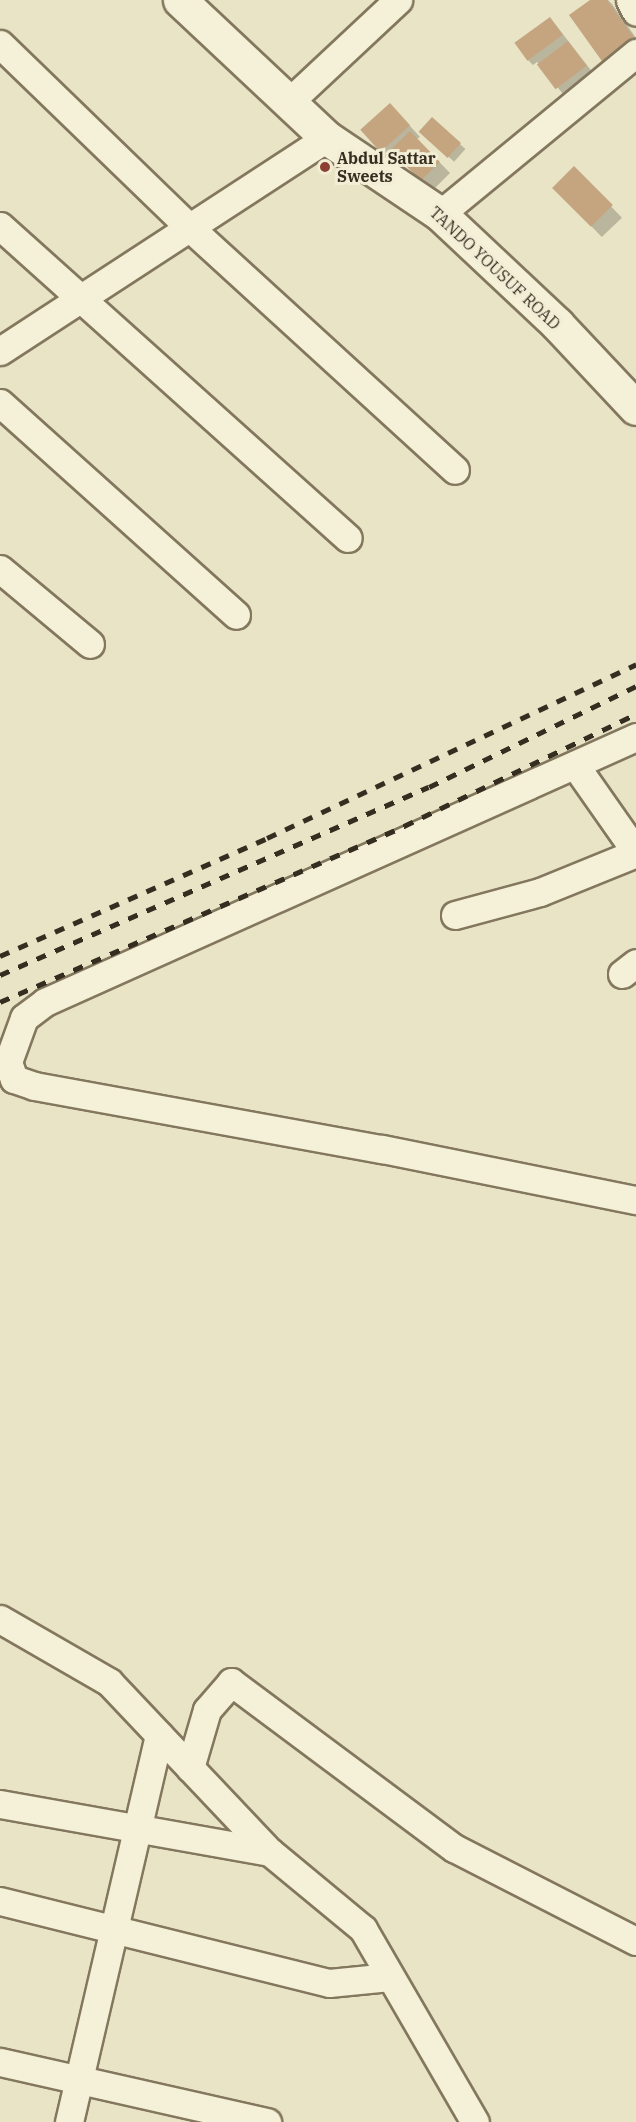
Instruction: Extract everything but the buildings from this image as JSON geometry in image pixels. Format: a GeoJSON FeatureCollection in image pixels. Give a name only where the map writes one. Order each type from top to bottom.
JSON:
{"type":"FeatureCollection","features":[{"type":"Feature","properties":{"kind":"street","name":"TANDO YOUSUF ROAD"},"geometry":{"type":"LineString","coordinates":[[180,0],[327,138],[441,214],[557,324],[636,408]]}},
{"type":"Feature","properties":{"kind":"street"},"geometry":{"type":"LineString","coordinates":[[288,103],[398,0]]}},
{"type":"Feature","properties":{"kind":"street"},"geometry":{"type":"LineString","coordinates":[[630,0],[636,12]]}},
{"type":"Feature","properties":{"kind":"street"},"geometry":{"type":"LineString","coordinates":[[0,44],[189,227],[456,470]]}},
{"type":"Feature","properties":{"kind":"street"},"geometry":{"type":"LineString","coordinates":[[441,214],[636,53]]}},
{"type":"Feature","properties":{"kind":"street"},"geometry":{"type":"LineString","coordinates":[[0,351],[327,138]]}},
{"type":"Feature","properties":{"kind":"street"},"geometry":{"type":"LineString","coordinates":[[0,226],[348,538]]}},
{"type":"Feature","properties":{"kind":"street"},"geometry":{"type":"LineString","coordinates":[[0,403],[236,615]]}},
{"type":"Feature","properties":{"kind":"street"},"geometry":{"type":"LineString","coordinates":[[0,569],[90,644]]}},
{"type":"Feature","properties":{"kind":"street"},"geometry":{"type":"LineString","coordinates":[[636,737],[45,1002],[24,1018],[8,1062],[14,1078],[34,1086],[382,1149],[636,1200]]}},
{"type":"Feature","properties":{"kind":"street"},"geometry":{"type":"LineString","coordinates":[[456,915],[540,892],[636,853],[575,765]]}},
{"type":"Feature","properties":{"kind":"street"},"geometry":{"type":"LineString","coordinates":[[0,1619],[109,1682],[270,1852],[363,1929],[475,2122]]}},
{"type":"Feature","properties":{"kind":"street"},"geometry":{"type":"LineString","coordinates":[[190,1768],[207,1710],[231,1682],[454,1848],[636,1941]]}},
{"type":"Feature","properties":{"kind":"street"},"geometry":{"type":"LineString","coordinates":[[69,2122],[159,1735]]}},
{"type":"Feature","properties":{"kind":"street"},"geometry":{"type":"LineString","coordinates":[[0,1804],[270,1852]]}},
{"type":"Feature","properties":{"kind":"street"},"geometry":{"type":"LineString","coordinates":[[0,1901],[329,1983],[390,1977]]}},
{"type":"Feature","properties":{"kind":"street"},"geometry":{"type":"LineString","coordinates":[[0,2062],[267,2122]]}},
{"type":"Feature","properties":{"kind":"railway"},"geometry":{"type":"LineString","coordinates":[[0,956],[267,838],[636,664]]}},
{"type":"Feature","properties":{"kind":"railway"},"geometry":{"type":"LineString","coordinates":[[0,975],[429,787],[636,686]]}},
{"type":"Feature","properties":{"kind":"railway"},"geometry":{"type":"LineString","coordinates":[[0,1002],[404,826],[636,714]]}},
{"type":"Feature","properties":{"kind":"place","name":"Abdul Sattar Sweets"},"geometry":{"type":"Point","coordinates":[325,167]}}]}
